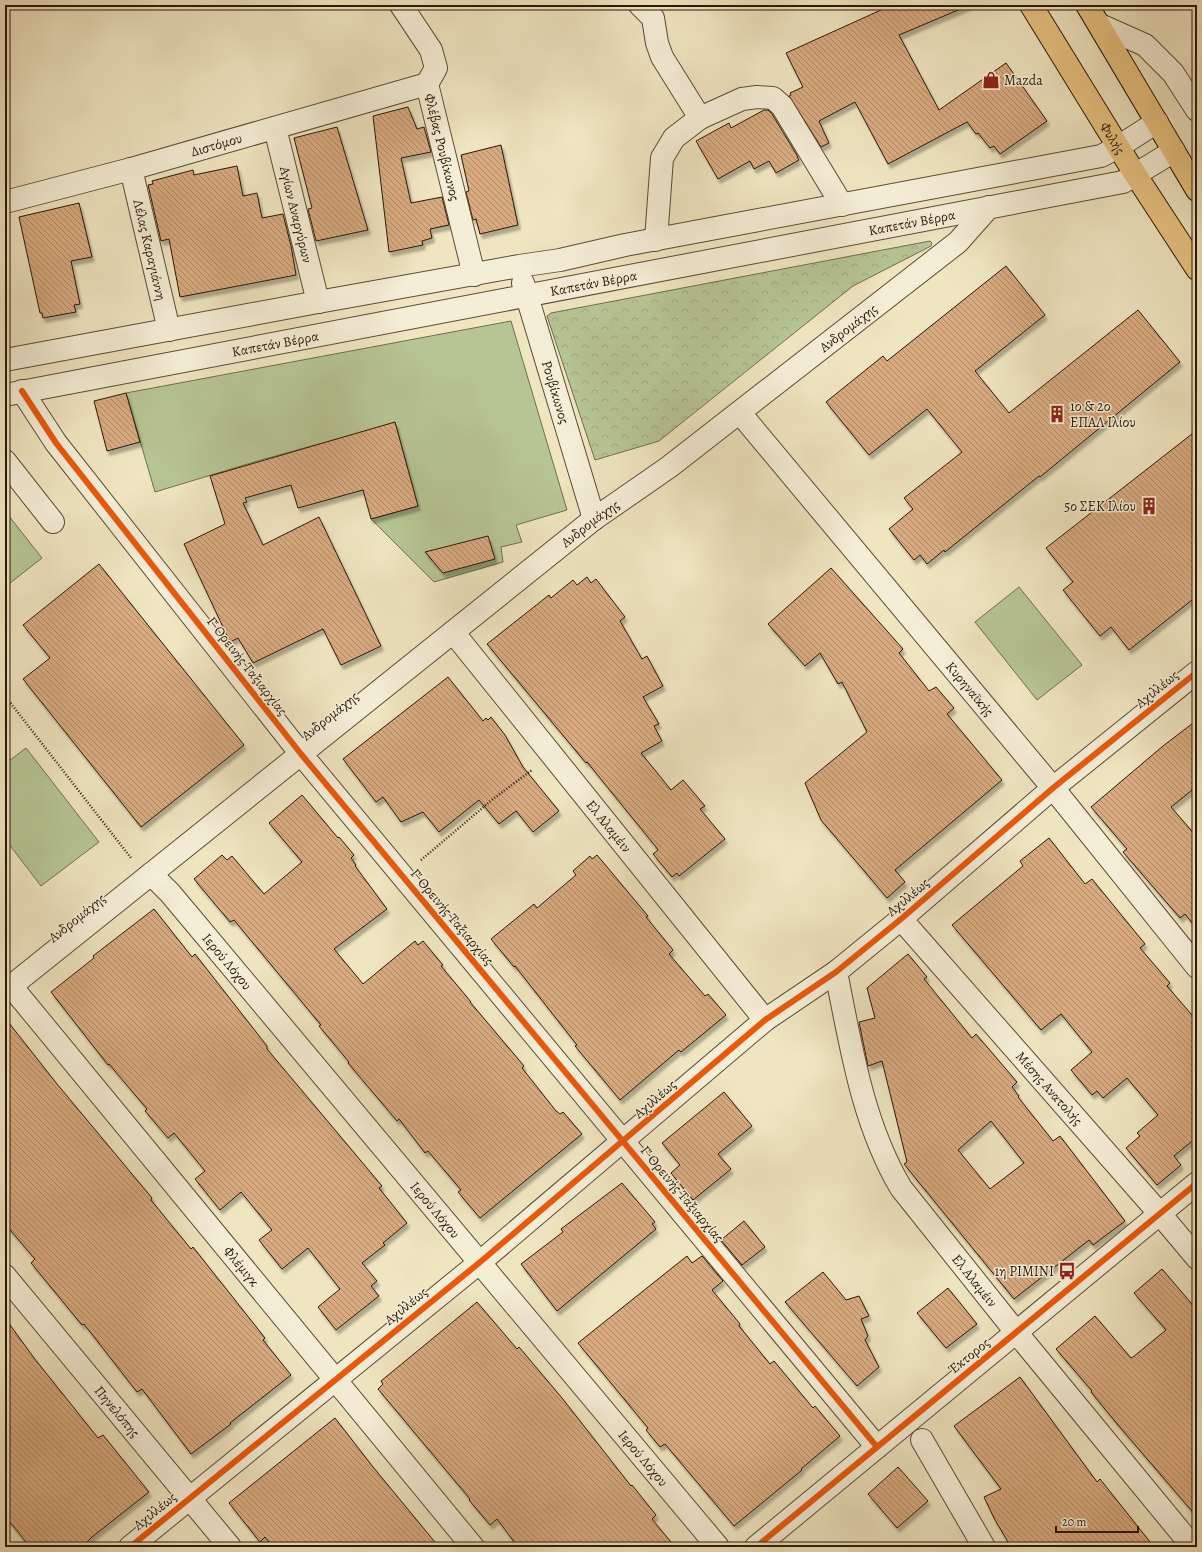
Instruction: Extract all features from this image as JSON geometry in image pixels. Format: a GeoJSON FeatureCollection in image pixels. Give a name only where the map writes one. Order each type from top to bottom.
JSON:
{"type":"FeatureCollection","features":[{"type":"Feature","properties":{"kind":"main road","name":"Φυλής"},"geometry":{"type":"LineString","coordinates":[[1031,5],[1118,147],[1197,269]]}},
{"type":"Feature","properties":{"kind":"main road"},"geometry":{"type":"LineString","coordinates":[[1087,5],[1197,190]]}},
{"type":"Feature","properties":{"kind":"street","name":"Φλέβας Ρουβίκωνος"},"geometry":{"type":"LineString","coordinates":[[401,5],[431,50],[436,68],[427,84],[474,274]]}},
{"type":"Feature","properties":{"kind":"street"},"geometry":{"type":"LineString","coordinates":[[640,5],[653,18],[662,57],[700,118]]}},
{"type":"Feature","properties":{"kind":"street"},"geometry":{"type":"LineString","coordinates":[[1100,25],[1145,45],[1173,73],[1197,110]]}},
{"type":"Feature","properties":{"kind":"street","name":"Διστόμου"},"geometry":{"type":"LineString","coordinates":[[5,202],[131,169],[427,84]]}},
{"type":"Feature","properties":{"kind":"street"},"geometry":{"type":"LineString","coordinates":[[656,240],[662,158],[674,138],[700,118],[742,99],[758,97],[773,98],[782,106],[842,205]]}},
{"type":"Feature","properties":{"kind":"street","name":"Καπετάν Βέρρα"},"geometry":{"type":"LineString","coordinates":[[5,360],[318,302],[560,260],[656,240],[1101,156],[1157,122]]}},
{"type":"Feature","properties":{"kind":"street","name":"Αγίων Αναργύρων"},"geometry":{"type":"LineString","coordinates":[[274,128],[318,302]]}},
{"type":"Feature","properties":{"kind":"street","name":"Καπετάν Βέρρα"},"geometry":{"type":"LineString","coordinates":[[13,393],[1123,182],[1174,151]]}},
{"type":"Feature","properties":{"kind":"street","name":"Λέλας Καραγιάννη"},"geometry":{"type":"LineString","coordinates":[[131,169],[169,330]]}},
{"type":"Feature","properties":{"kind":"street","name":"Ανδρομάχης"},"geometry":{"type":"LineString","coordinates":[[8,988],[594,519],[669,467],[740,413],[958,242],[989,207]]}},
{"type":"Feature","properties":{"kind":"street","name":"Ρουβίκωνος"},"geometry":{"type":"LineString","coordinates":[[519,266],[594,519]]}},
{"type":"Feature","properties":{"kind":"street","name":"Γ' Ορεινής Ταξιαρχίας"},"geometry":{"type":"LineString","coordinates":[[13,393],[56,442],[301,754],[877,1447]]}},
{"type":"Feature","properties":{"kind":"street","name":"Κυρηναϊκής"},"geometry":{"type":"LineString","coordinates":[[740,413],[1052,788],[1197,967]]}},
{"type":"Feature","properties":{"kind":"street"},"geometry":{"type":"LineString","coordinates":[[5,461],[52,522]]}},
{"type":"Feature","properties":{"kind":"street","name":"Ελ Αλαμέιν"},"geometry":{"type":"LineString","coordinates":[[453,632],[765,1020]]}},
{"type":"Feature","properties":{"kind":"street","name":"Αχιλλέως"},"geometry":{"type":"LineString","coordinates":[[130,1547],[479,1263],[765,1020],[836,972],[901,919],[1052,788],[1197,672]]}},
{"type":"Feature","properties":{"kind":"street","name":"Ιερού Λόχου"},"geometry":{"type":"LineString","coordinates":[[151,874],[170,893],[718,1547]]}},
{"type":"Feature","properties":{"kind":"street","name":"Μέσης Ανατολής"},"geometry":{"type":"LineString","coordinates":[[901,919],[1197,1258]]}},
{"type":"Feature","properties":{"kind":"street","name":"Ελ Αλαμέιν"},"geometry":{"type":"LineString","coordinates":[[836,972],[856,1074],[877,1140],[889,1168],[901,1188],[1016,1332],[1193,1547]]}},
{"type":"Feature","properties":{"kind":"street","name":"Φλέμιγκ"},"geometry":{"type":"LineString","coordinates":[[8,988],[473,1547]]}},
{"type":"Feature","properties":{"kind":"street","name":"Έκτορος"},"geometry":{"type":"LineString","coordinates":[[756,1547],[1197,1183]]}},
{"type":"Feature","properties":{"kind":"street","name":"Πηνελόπης"},"geometry":{"type":"LineString","coordinates":[[5,1276],[230,1547]]}},
{"type":"Feature","properties":{"kind":"street"},"geometry":{"type":"LineString","coordinates":[[922,1440],[984,1547]]}},
{"type":"Feature","properties":{"kind":"path"},"geometry":{"type":"LineString","coordinates":[[5,696],[130,858],[151,874]]}},
{"type":"Feature","properties":{"kind":"path"},"geometry":{"type":"LineString","coordinates":[[402,875],[493,799],[533,769]]}},
{"type":"Feature","properties":{"kind":"green space"},"geometry":{"type":"Polygon","coordinates":[[[930,241],[932,243],[931,246],[853,286],[659,441],[595,460],[547,316],[551,313],[930,241]]]}},
{"type":"Feature","properties":{"kind":"green space"},"geometry":{"type":"Polygon","coordinates":[[[511,321],[567,510],[516,525],[522,542],[501,547],[503,562],[434,582],[371,519],[418,506],[395,423],[261,460],[155,492],[126,393],[511,321]]]}},
{"type":"Feature","properties":{"kind":"green space"},"geometry":{"type":"Polygon","coordinates":[[[5,511],[42,558],[5,587],[5,511]]]}},
{"type":"Feature","properties":{"kind":"green space"},"geometry":{"type":"Polygon","coordinates":[[[1019,587],[1082,665],[1037,700],[975,622],[1019,587]]]}},
{"type":"Feature","properties":{"kind":"green space"},"geometry":{"type":"Polygon","coordinates":[[[26,748],[99,842],[41,886],[5,839],[5,764],[26,748]]]}},
{"type":"Feature","properties":{"kind":"building"},"geometry":{"type":"Polygon","coordinates":[[[892,5],[970,5],[899,35],[939,110],[1006,63],[1047,121],[1000,154],[994,146],[990,148],[978,133],[976,134],[967,122],[888,164],[855,102],[819,121],[829,143],[821,147],[789,96],[791,95],[790,93],[803,87],[786,53],[892,5]]]}},
{"type":"Feature","properties":{"kind":"building"},"geometry":{"type":"Polygon","coordinates":[[[408,107],[417,129],[424,127],[431,152],[401,158],[411,203],[442,197],[449,225],[430,229],[432,238],[422,241],[423,245],[389,252],[373,116],[408,107]]]}},
{"type":"Feature","properties":{"kind":"building"},"geometry":{"type":"Polygon","coordinates":[[[764,110],[768,110],[772,114],[799,160],[776,173],[769,161],[754,169],[750,161],[718,179],[696,141],[729,123],[731,128],[764,110]]]}},
{"type":"Feature","properties":{"kind":"building"},"geometry":{"type":"Polygon","coordinates":[[[337,127],[368,230],[316,241],[308,209],[312,208],[294,138],[337,127]]]}},
{"type":"Feature","properties":{"kind":"building"},"geometry":{"type":"Polygon","coordinates":[[[501,145],[518,225],[480,234],[476,219],[473,220],[466,192],[469,191],[461,155],[501,145]]]}},
{"type":"Feature","properties":{"kind":"building"},"geometry":{"type":"Polygon","coordinates":[[[237,166],[243,196],[257,193],[262,218],[283,214],[296,275],[180,297],[169,239],[161,241],[148,185],[153,184],[152,181],[193,170],[194,175],[237,166]]]}},
{"type":"Feature","properties":{"kind":"building"},"geometry":{"type":"Polygon","coordinates":[[[79,203],[92,257],[71,261],[80,304],[74,305],[76,312],[43,318],[42,313],[40,313],[19,217],[79,203]]]}},
{"type":"Feature","properties":{"kind":"building","name":"1ο & 2ο ΕΠΑΛ Ιλίου"},"geometry":{"type":"Polygon","coordinates":[[[1006,266],[1045,315],[975,371],[1009,413],[1138,310],[1180,362],[1040,477],[1039,476],[945,552],[944,550],[927,564],[920,555],[914,560],[889,529],[913,509],[904,498],[962,452],[927,409],[869,455],[826,402],[883,356],[887,361],[1006,266]]]}},
{"type":"Feature","properties":{"kind":"building"},"geometry":{"type":"Polygon","coordinates":[[[126,393],[140,442],[107,451],[94,401],[126,393]]]}},
{"type":"Feature","properties":{"kind":"building"},"geometry":{"type":"Polygon","coordinates":[[[395,422],[418,506],[371,519],[363,490],[298,508],[291,485],[245,498],[247,502],[243,503],[263,545],[319,517],[381,646],[341,665],[323,629],[253,663],[238,638],[230,642],[184,544],[225,524],[210,476],[395,422]]]}},
{"type":"Feature","properties":{"kind":"building","name":"5ο ΣΕΚ Ιλίου"},"geometry":{"type":"Polygon","coordinates":[[[1197,430],[1197,596],[1129,650],[1111,627],[1100,636],[1063,590],[1073,582],[1046,548],[1197,430]]]}},
{"type":"Feature","properties":{"kind":"building"},"geometry":{"type":"Polygon","coordinates":[[[488,536],[495,559],[443,573],[425,552],[488,536]]]}},
{"type":"Feature","properties":{"kind":"building"},"geometry":{"type":"Polygon","coordinates":[[[99,564],[244,745],[141,827],[23,679],[50,658],[23,625],[99,564]]]}},
{"type":"Feature","properties":{"kind":"building"},"geometry":{"type":"Polygon","coordinates":[[[831,568],[903,649],[899,653],[929,691],[936,687],[954,708],[947,714],[1002,780],[895,870],[905,882],[887,898],[821,820],[805,783],[867,732],[842,682],[838,684],[820,653],[805,666],[768,624],[831,568]]]}},
{"type":"Feature","properties":{"kind":"building"},"geometry":{"type":"Polygon","coordinates":[[[587,577],[591,583],[596,579],[625,617],[620,621],[642,659],[647,656],[663,686],[643,697],[659,724],[654,726],[662,741],[641,753],[671,790],[683,780],[705,806],[700,809],[725,839],[679,876],[677,873],[672,877],[653,854],[658,850],[656,847],[587,762],[586,763],[487,644],[549,595],[551,598],[573,580],[577,585],[587,577]]]}},
{"type":"Feature","properties":{"kind":"building"},"geometry":{"type":"Polygon","coordinates":[[[448,677],[483,721],[486,718],[488,720],[491,717],[505,735],[523,767],[559,811],[533,832],[516,811],[499,824],[479,800],[439,832],[423,812],[401,822],[383,797],[376,802],[343,759],[448,677]]]}},
{"type":"Feature","properties":{"kind":"building"},"geometry":{"type":"Polygon","coordinates":[[[1197,720],[1197,786],[1171,807],[1197,837],[1197,929],[1185,914],[1180,918],[1123,852],[1127,849],[1091,807],[1163,746],[1197,720]]]}},
{"type":"Feature","properties":{"kind":"building"},"geometry":{"type":"Polygon","coordinates":[[[302,795],[354,855],[351,858],[356,865],[355,866],[387,909],[334,949],[363,984],[415,941],[418,945],[423,941],[470,1002],[524,1066],[522,1068],[556,1111],[560,1114],[563,1112],[582,1134],[480,1218],[458,1192],[461,1190],[428,1151],[425,1153],[399,1119],[397,1121],[348,1063],[349,1062],[319,1026],[321,1025],[234,920],[230,922],[194,879],[222,855],[227,860],[232,856],[264,894],[302,862],[269,823],[302,795]]]}},
{"type":"Feature","properties":{"kind":"building"},"geometry":{"type":"Polygon","coordinates":[[[1049,838],[1085,884],[1092,879],[1145,944],[1140,948],[1170,983],[1167,986],[1197,1021],[1197,1137],[1174,1156],[1181,1165],[1157,1185],[1126,1148],[1140,1136],[1137,1133],[1158,1115],[1127,1078],[1103,1098],[1097,1091],[1092,1095],[1071,1070],[1092,1052],[1061,1014],[1041,1030],[952,925],[1023,866],[1020,861],[1049,838]]]}},
{"type":"Feature","properties":{"kind":"building"},"geometry":{"type":"Polygon","coordinates":[[[597,855],[648,916],[646,917],[673,950],[669,954],[705,996],[708,994],[726,1015],[681,1052],[679,1050],[620,1100],[575,1046],[577,1045],[515,966],[514,967],[491,939],[534,904],[537,908],[576,875],[573,871],[590,856],[592,859],[597,855]]]}},
{"type":"Feature","properties":{"kind":"building"},"geometry":{"type":"Polygon","coordinates":[[[154,909],[192,957],[195,954],[267,1046],[267,1049],[382,1186],[379,1188],[407,1223],[383,1243],[385,1245],[362,1263],[377,1281],[371,1286],[379,1296],[336,1330],[318,1307],[340,1289],[308,1248],[282,1269],[259,1240],[272,1230],[241,1192],[220,1210],[195,1179],[205,1171],[174,1133],[168,1138],[145,1111],[147,1109],[109,1064],[108,1065],[51,992],[94,958],[93,956],[154,909]]]}},
{"type":"Feature","properties":{"kind":"building"},"geometry":{"type":"Polygon","coordinates":[[[908,954],[927,977],[924,979],[972,1038],[976,1034],[1017,1082],[1012,1087],[1019,1096],[1018,1097],[1053,1141],[1060,1136],[1125,1221],[1093,1245],[1089,1240],[1014,1299],[904,1164],[907,1162],[882,1061],[868,1066],[859,1022],[875,1018],[867,988],[908,954]],[[991,1121],[958,1150],[990,1189],[1024,1163],[991,1121]]]}},
{"type":"Feature","properties":{"kind":"building"},"geometry":{"type":"Polygon","coordinates":[[[5,1018],[57,1084],[152,1198],[151,1200],[191,1249],[193,1247],[265,1338],[263,1340],[291,1375],[230,1423],[231,1424],[191,1454],[142,1389],[137,1392],[84,1324],[82,1325],[31,1263],[35,1259],[5,1224],[5,1018]]]}},
{"type":"Feature","properties":{"kind":"building"},"geometry":{"type":"Polygon","coordinates":[[[724,1092],[752,1126],[718,1154],[731,1169],[693,1200],[671,1173],[680,1165],[662,1143],[724,1092]]]}},
{"type":"Feature","properties":{"kind":"building"},"geometry":{"type":"Polygon","coordinates":[[[622,1183],[655,1222],[652,1224],[656,1229],[557,1311],[521,1264],[563,1232],[561,1229],[622,1183]]]}},
{"type":"Feature","properties":{"kind":"building"},"geometry":{"type":"Polygon","coordinates":[[[744,1221],[765,1247],[742,1265],[721,1240],[744,1221]]]}},
{"type":"Feature","properties":{"kind":"building"},"geometry":{"type":"Polygon","coordinates":[[[687,1256],[692,1263],[702,1256],[723,1281],[712,1290],[740,1324],[739,1326],[770,1364],[774,1361],[813,1408],[815,1406],[840,1436],[801,1469],[802,1470],[734,1526],[665,1444],[660,1447],[646,1430],[648,1428],[578,1343],[687,1256]]]}},
{"type":"Feature","properties":{"kind":"building"},"geometry":{"type":"Polygon","coordinates":[[[1162,1269],[1197,1310],[1197,1517],[1118,1425],[1091,1392],[1092,1391],[1056,1349],[1095,1316],[1131,1358],[1133,1357],[1166,1330],[1134,1293],[1162,1269]]]}},
{"type":"Feature","properties":{"kind":"building"},"geometry":{"type":"Polygon","coordinates":[[[823,1272],[846,1300],[859,1296],[869,1316],[861,1319],[868,1336],[865,1340],[879,1367],[857,1386],[785,1302],[823,1272]]]}},
{"type":"Feature","properties":{"kind":"building"},"geometry":{"type":"Polygon","coordinates":[[[948,1288],[977,1324],[946,1348],[917,1313],[948,1288]]]}},
{"type":"Feature","properties":{"kind":"building"},"geometry":{"type":"Polygon","coordinates":[[[477,1302],[517,1349],[519,1347],[562,1398],[631,1486],[632,1485],[656,1515],[652,1519],[675,1547],[518,1547],[497,1519],[490,1525],[378,1389],[383,1384],[381,1381],[477,1302]]]}},
{"type":"Feature","properties":{"kind":"building"},"geometry":{"type":"Polygon","coordinates":[[[5,1318],[34,1358],[98,1438],[103,1435],[149,1492],[92,1537],[82,1547],[30,1547],[5,1516],[5,1318]]]}},
{"type":"Feature","properties":{"kind":"building"},"geometry":{"type":"Polygon","coordinates":[[[1020,1377],[1097,1482],[1100,1479],[1154,1547],[1011,1547],[995,1520],[984,1497],[1001,1489],[954,1426],[1020,1377]]]}},
{"type":"Feature","properties":{"kind":"building"},"geometry":{"type":"Polygon","coordinates":[[[335,1418],[439,1547],[273,1547],[265,1537],[260,1542],[229,1503],[335,1418]]]}},
{"type":"Feature","properties":{"kind":"building"},"geometry":{"type":"Polygon","coordinates":[[[898,1467],[928,1501],[897,1528],[868,1494],[898,1467]]]}},
{"type":"Feature","properties":{"kind":"cycle path"},"geometry":{"type":"LineString","coordinates":[[22,391],[56,443],[301,754],[877,1447]]}},
{"type":"Feature","properties":{"kind":"cycle path"},"geometry":{"type":"LineString","coordinates":[[130,1547],[479,1263],[765,1020],[836,972],[901,919],[1053,788],[1197,672]]}},
{"type":"Feature","properties":{"kind":"cycle path"},"geometry":{"type":"LineString","coordinates":[[756,1547],[1197,1183]]}},
{"type":"Feature","properties":{"kind":"place","name":"Mazda"},"geometry":{"type":"Point","coordinates":[991,80]}},
{"type":"Feature","properties":{"kind":"place","name":"1ο & 2ο ΕΠΑΛ Ιλίου"},"geometry":{"type":"Point","coordinates":[1057,414]}},
{"type":"Feature","properties":{"kind":"place","name":"5ο ΣΕΚ Ιλίου"},"geometry":{"type":"Point","coordinates":[1149,506]}},
{"type":"Feature","properties":{"kind":"place","name":"1η ΡΙΜΙΝΙ"},"geometry":{"type":"Point","coordinates":[1067,1271]}}]}
